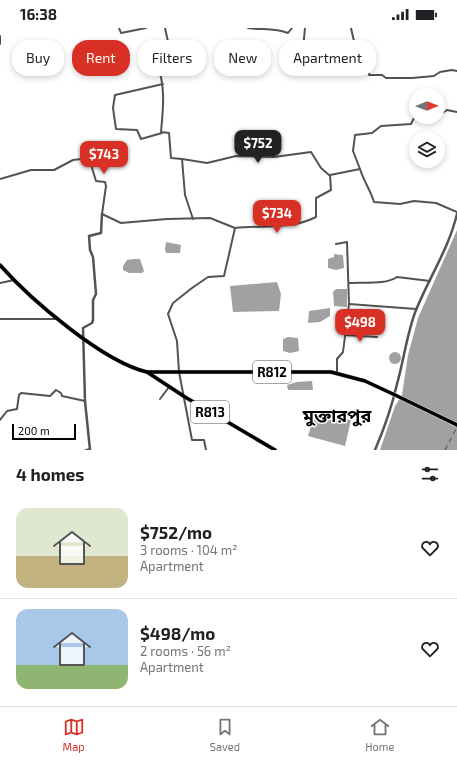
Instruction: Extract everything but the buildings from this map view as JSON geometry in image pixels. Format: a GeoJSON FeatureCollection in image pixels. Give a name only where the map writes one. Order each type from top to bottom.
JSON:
{"type":"FeatureCollection","features":[{"type":"Feature","properties":{"kind":"main road","name":"R812"},"geometry":{"type":"LineString","coordinates":[[0,265],[14,280],[84,339],[121,362],[147,372],[338,373],[365,381],[457,425]]}},
{"type":"Feature","properties":{"kind":"main road","name":"R813"},"geometry":{"type":"LineString","coordinates":[[147,372],[185,397],[275,450]]}},
{"type":"Feature","properties":{"kind":"street"},"geometry":{"type":"LineString","coordinates":[[119,28],[122,32],[146,28]]}},
{"type":"Feature","properties":{"kind":"street"},"geometry":{"type":"LineString","coordinates":[[162,133],[162,84],[161,72],[157,65],[158,60],[170,58],[171,55],[165,28]]}},
{"type":"Feature","properties":{"kind":"street"},"geometry":{"type":"LineString","coordinates":[[248,28],[262,30],[273,28],[288,33],[292,28]]}},
{"type":"Feature","properties":{"kind":"street"},"geometry":{"type":"LineString","coordinates":[[303,40],[304,28]]}},
{"type":"Feature","properties":{"kind":"street"},"geometry":{"type":"LineString","coordinates":[[351,28],[356,50],[368,52],[369,75],[382,75],[386,78],[412,78],[434,76],[440,72],[452,70],[457,71]]}},
{"type":"Feature","properties":{"kind":"street"},"geometry":{"type":"LineString","coordinates":[[0,36],[0,44]]}},
{"type":"Feature","properties":{"kind":"street"},"geometry":{"type":"LineString","coordinates":[[102,214],[121,223],[167,219],[210,218],[235,228],[261,225],[280,227],[304,222],[316,217],[316,198],[330,190],[330,175],[322,168],[311,152],[274,157],[236,156],[207,163],[171,158],[169,133],[162,133],[141,139],[138,130],[116,129],[113,108],[115,95],[162,84]]}},
{"type":"Feature","properties":{"kind":"street"},"geometry":{"type":"LineString","coordinates":[[445,111],[447,110],[457,112]]}},
{"type":"Feature","properties":{"kind":"street"},"geometry":{"type":"LineString","coordinates":[[375,450],[382,433],[397,384],[416,309],[453,231],[457,213],[436,203],[414,201],[400,204],[374,202],[369,187],[364,183],[353,151],[355,135],[372,133],[381,126],[411,124]]}},
{"type":"Feature","properties":{"kind":"street"},"geometry":{"type":"LineString","coordinates":[[0,179],[31,170],[54,170],[73,160],[89,158],[96,181],[105,182],[106,186],[101,233],[90,235],[89,237],[90,250],[93,257],[96,294],[93,300],[92,323],[83,328],[85,401],[90,450],[86,450]]}},
{"type":"Feature","properties":{"kind":"street"},"geometry":{"type":"LineString","coordinates":[[182,159],[185,195],[193,219]]}},
{"type":"Feature","properties":{"kind":"street"},"geometry":{"type":"LineString","coordinates":[[330,175],[360,169]]}},
{"type":"Feature","properties":{"kind":"street"},"geometry":{"type":"LineString","coordinates":[[206,450],[204,440],[192,440],[179,372],[177,341],[168,314],[173,303],[208,277],[224,276],[235,228]]}},
{"type":"Feature","properties":{"kind":"street"},"geometry":{"type":"LineString","coordinates":[[336,244],[347,242],[347,277],[350,283],[349,304],[342,352],[336,359],[338,373]]}},
{"type":"Feature","properties":{"kind":"street"},"geometry":{"type":"LineString","coordinates":[[350,283],[381,282],[394,280],[397,277],[430,281]]}},
{"type":"Feature","properties":{"kind":"street"},"geometry":{"type":"LineString","coordinates":[[0,283],[14,280]]}},
{"type":"Feature","properties":{"kind":"street"},"geometry":{"type":"LineString","coordinates":[[349,304],[416,309]]}},
{"type":"Feature","properties":{"kind":"street"},"geometry":{"type":"LineString","coordinates":[[0,319],[58,318]]}},
{"type":"Feature","properties":{"kind":"street"},"geometry":{"type":"LineString","coordinates":[[345,334],[377,337]]}},
{"type":"Feature","properties":{"kind":"street"},"geometry":{"type":"LineString","coordinates":[[160,399],[170,387]]}},
{"type":"Feature","properties":{"kind":"street"},"geometry":{"type":"LineString","coordinates":[[0,420],[7,411],[17,409],[19,395],[21,393],[50,396],[56,390],[61,393],[62,396],[85,401]]}},
{"type":"Feature","properties":{"kind":"shaded area"},"geometry":{"type":"Polygon","coordinates":[[[457,230],[457,450],[380,450],[395,406],[402,395],[408,355],[418,318],[457,230]]]}},
{"type":"Feature","properties":{"kind":"shaded area"},"geometry":{"type":"Polygon","coordinates":[[[166,242],[181,245],[180,253],[166,253],[166,242]]]}},
{"type":"Feature","properties":{"kind":"shaded area"},"geometry":{"type":"Polygon","coordinates":[[[334,254],[343,255],[344,268],[336,270],[328,268],[328,259],[334,257],[334,254]]]}},
{"type":"Feature","properties":{"kind":"shaded area"},"geometry":{"type":"Polygon","coordinates":[[[140,259],[144,271],[142,273],[129,273],[123,270],[123,266],[127,260],[140,259]]]}},
{"type":"Feature","properties":{"kind":"shaded area"},"geometry":{"type":"Polygon","coordinates":[[[277,282],[281,294],[279,311],[233,312],[230,286],[277,282]]]}},
{"type":"Feature","properties":{"kind":"shaded area"},"geometry":{"type":"Polygon","coordinates":[[[336,289],[347,289],[347,307],[334,306],[333,292],[336,289]]]}},
{"type":"Feature","properties":{"kind":"shaded area"},"geometry":{"type":"Polygon","coordinates":[[[330,308],[330,316],[320,322],[308,323],[309,311],[330,308]]]}},
{"type":"Feature","properties":{"kind":"shaded area"},"geometry":{"type":"Polygon","coordinates":[[[288,337],[298,338],[299,351],[290,353],[283,351],[283,339],[288,337]]]}},
{"type":"Feature","properties":{"kind":"shaded area"},"geometry":{"type":"Polygon","coordinates":[[[397,352],[400,353],[400,363],[393,364],[390,363],[389,356],[390,353],[397,352]]]}},
{"type":"Feature","properties":{"kind":"shaded area"},"geometry":{"type":"Polygon","coordinates":[[[312,381],[313,390],[288,390],[287,385],[297,382],[312,381]]]}},
{"type":"Feature","properties":{"kind":"shaded area"},"geometry":{"type":"Polygon","coordinates":[[[315,413],[351,420],[345,446],[308,436],[315,413]]]}},
{"type":"Feature","properties":{"kind":"ferry route"},"geometry":{"type":"LineString","coordinates":[[445,450],[457,427]]}},
{"type":"Feature","properties":{"kind":"district","name":"মুক্তারপুর"},"geometry":{"type":"Point","coordinates":[337,416]}}]}
